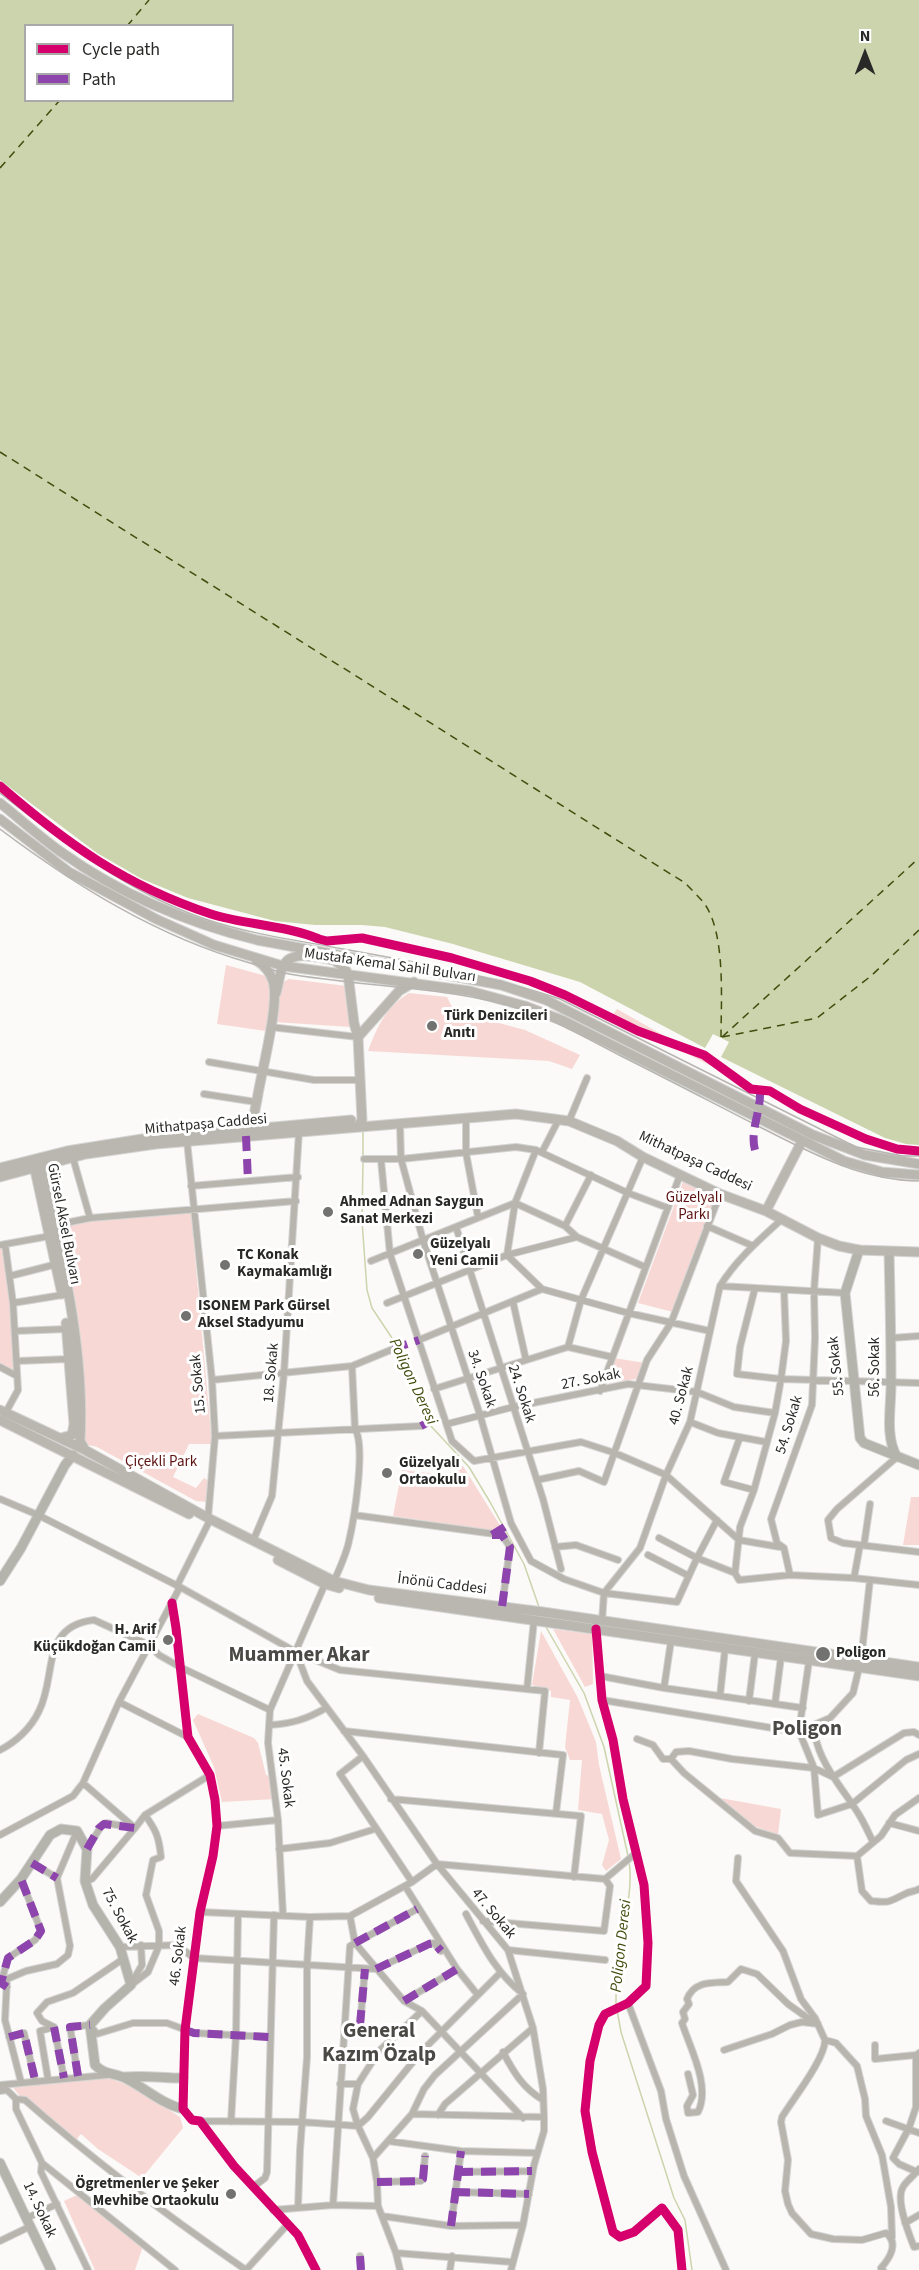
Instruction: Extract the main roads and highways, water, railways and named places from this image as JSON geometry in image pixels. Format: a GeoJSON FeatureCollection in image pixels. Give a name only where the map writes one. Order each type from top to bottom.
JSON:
{"type":"FeatureCollection","features":[{"type":"Feature","properties":{"kind":"main road","name":"Mustafa Kemal Sahil Bulvarı"},"geometry":{"type":"LineString","coordinates":[[0,803],[59,851],[85,868],[173,914],[218,931],[501,985],[546,1000],[813,1135],[865,1155],[919,1164]]}},
{"type":"Feature","properties":{"kind":"main road","name":"Mustafa Kemal Sahil Bulvarı"},"geometry":{"type":"LineString","coordinates":[[0,819],[69,872],[156,919],[214,945],[283,966],[414,982],[487,995],[525,1006],[555,1017],[844,1161],[882,1172],[919,1175]]}},
{"type":"Feature","properties":{"kind":"main road"},"geometry":{"type":"LineString","coordinates":[[214,945],[229,946],[255,954],[261,952],[261,945],[249,938]]}},
{"type":"Feature","properties":{"kind":"main road"},"geometry":{"type":"LineString","coordinates":[[308,949],[336,961],[344,967],[348,974],[358,1036],[360,1123]]}},
{"type":"Feature","properties":{"kind":"main road"},"geometry":{"type":"LineString","coordinates":[[246,955],[265,967],[273,980],[274,990],[270,1027],[256,1102],[258,1131]]}},
{"type":"Feature","properties":{"kind":"main road"},"geometry":{"type":"LineString","coordinates":[[272,1010],[283,966],[291,958],[302,956],[394,971],[428,971]]}},
{"type":"Feature","properties":{"kind":"main road"},"geometry":{"type":"LineString","coordinates":[[358,1036],[399,991],[414,982]]}},
{"type":"Feature","properties":{"kind":"main road","name":"Mithatpaşa Caddesi"},"geometry":{"type":"LineString","coordinates":[[0,1168],[258,1131],[299,1131],[360,1123],[400,1124],[516,1114],[564,1120],[617,1141],[644,1157],[720,1194],[766,1211],[818,1238],[839,1246],[859,1250],[919,1252]]}},
{"type":"Feature","properties":{"kind":"main road","name":"Mithatpaşa Caddesi"},"geometry":{"type":"LineString","coordinates":[[0,1177],[67,1151],[121,1142],[360,1123],[454,1119]]}},
{"type":"Feature","properties":{"kind":"main road"},"geometry":{"type":"LineString","coordinates":[[766,1211],[802,1141]]}},
{"type":"Feature","properties":{"kind":"main road","name":"Gürsel Aksel Bulvarı"},"geometry":{"type":"LineString","coordinates":[[36,1164],[55,1225],[65,1273],[77,1363],[75,1446]]}},
{"type":"Feature","properties":{"kind":"main road","name":"Gürsel Aksel Bulvarı"},"geometry":{"type":"LineString","coordinates":[[36,1164],[62,1295],[75,1446]]}},
{"type":"Feature","properties":{"kind":"main road"},"geometry":{"type":"LineString","coordinates":[[50,1236],[55,1225]]}},
{"type":"Feature","properties":{"kind":"main road"},"geometry":{"type":"LineString","coordinates":[[2,1414],[60,1438],[68,1438],[75,1446]]}},
{"type":"Feature","properties":{"kind":"main road","name":"İnönü Caddesi"},"geometry":{"type":"LineString","coordinates":[[2,1414],[75,1446],[208,1521],[329,1583],[373,1597],[534,1620],[599,1625],[671,1641],[809,1661],[919,1667]]}},
{"type":"Feature","properties":{"kind":"main road","name":"İnönü Caddesi"},"geometry":{"type":"LineString","coordinates":[[208,1521],[253,1541],[329,1583],[502,1607],[599,1625],[860,1664],[919,1676]]}},
{"type":"Feature","properties":{"kind":"waterway","name":"Poligon Deresi"},"geometry":{"type":"LineString","coordinates":[[363,1132],[363,1156]]}},
{"type":"Feature","properties":{"kind":"waterway","name":"Poligon Deresi"},"geometry":{"type":"LineString","coordinates":[[363,1161],[362,1221],[367,1290],[372,1308],[398,1347],[429,1424],[469,1467],[490,1502],[524,1564],[539,1607]]}},
{"type":"Feature","properties":{"kind":"waterway","name":"Poligon Deresi"},"geometry":{"type":"LineString","coordinates":[[546,1627],[584,1693],[604,1747],[628,1856]]}},
{"type":"Feature","properties":{"kind":"waterway","name":"Poligon Deresi"},"geometry":{"type":"LineString","coordinates":[[616,2005],[617,1963],[630,1886],[629,1861]]}},
{"type":"Feature","properties":{"kind":"waterway","name":"Poligon Deresi"},"geometry":{"type":"LineString","coordinates":[[617,2010],[621,2032],[674,2198],[685,2220],[692,2270]]}},
{"type":"Feature","properties":{"kind":"tram line"},"geometry":{"type":"LineString","coordinates":[[0,793],[97,865],[149,895],[177,908],[239,929],[452,970],[560,999],[856,1147],[903,1156],[919,1156]]}},
{"type":"Feature","properties":{"kind":"tram line"},"geometry":{"type":"LineString","coordinates":[[0,829],[88,890],[119,908],[216,952],[284,973],[467,996],[526,1011],[550,1020],[817,1155],[876,1176],[919,1181]]}},
{"type":"Feature","properties":{"kind":"place","name":"Türk Denizcileri Anıtı"},"geometry":{"type":"Point","coordinates":[432,1026]}},
{"type":"Feature","properties":{"kind":"place","name":"Ahmed Adnan Saygun Sanat Merkezi"},"geometry":{"type":"Point","coordinates":[328,1212]}},
{"type":"Feature","properties":{"kind":"place","name":"Güzelyalı Yeni Camii"},"geometry":{"type":"Point","coordinates":[418,1254]}},
{"type":"Feature","properties":{"kind":"place","name":"TC Konak Kaymakamlığı"},"geometry":{"type":"Point","coordinates":[225,1265]}},
{"type":"Feature","properties":{"kind":"place","name":"ISONEM Park Gürsel Aksel Stadyumu"},"geometry":{"type":"Point","coordinates":[186,1316]}},
{"type":"Feature","properties":{"kind":"place","name":"Güzelyalı Ortaokulu"},"geometry":{"type":"Point","coordinates":[387,1473]}},
{"type":"Feature","properties":{"kind":"place","name":"H. Arif Küçükdoğan Camii"},"geometry":{"type":"Point","coordinates":[168,1640]}},
{"type":"Feature","properties":{"kind":"place","name":"Poligon"},"geometry":{"type":"Point","coordinates":[823,1654]}},
{"type":"Feature","properties":{"kind":"place","name":"Ögretmenler ve Şeker Mevhibe Ortaokulu"},"geometry":{"type":"Point","coordinates":[231,2194]}},
{"type":"Feature","properties":{"kind":"district","name":"Muammer Akar"},"geometry":{"type":"Point","coordinates":[299,1656]}},
{"type":"Feature","properties":{"kind":"district","name":"Poligon"},"geometry":{"type":"Point","coordinates":[807,1730]}},
{"type":"Feature","properties":{"kind":"district","name":"General Kazım Özalp"},"geometry":{"type":"Point","coordinates":[379,2044]}},
{"type":"Feature","properties":{"kind":"park label","name":"Güzelyalı Parkı"},"geometry":{"type":"Point","coordinates":[694,1208]}},
{"type":"Feature","properties":{"kind":"park label","name":"Çiçekli Park"},"geometry":{"type":"Point","coordinates":[161,1463]}}]}
